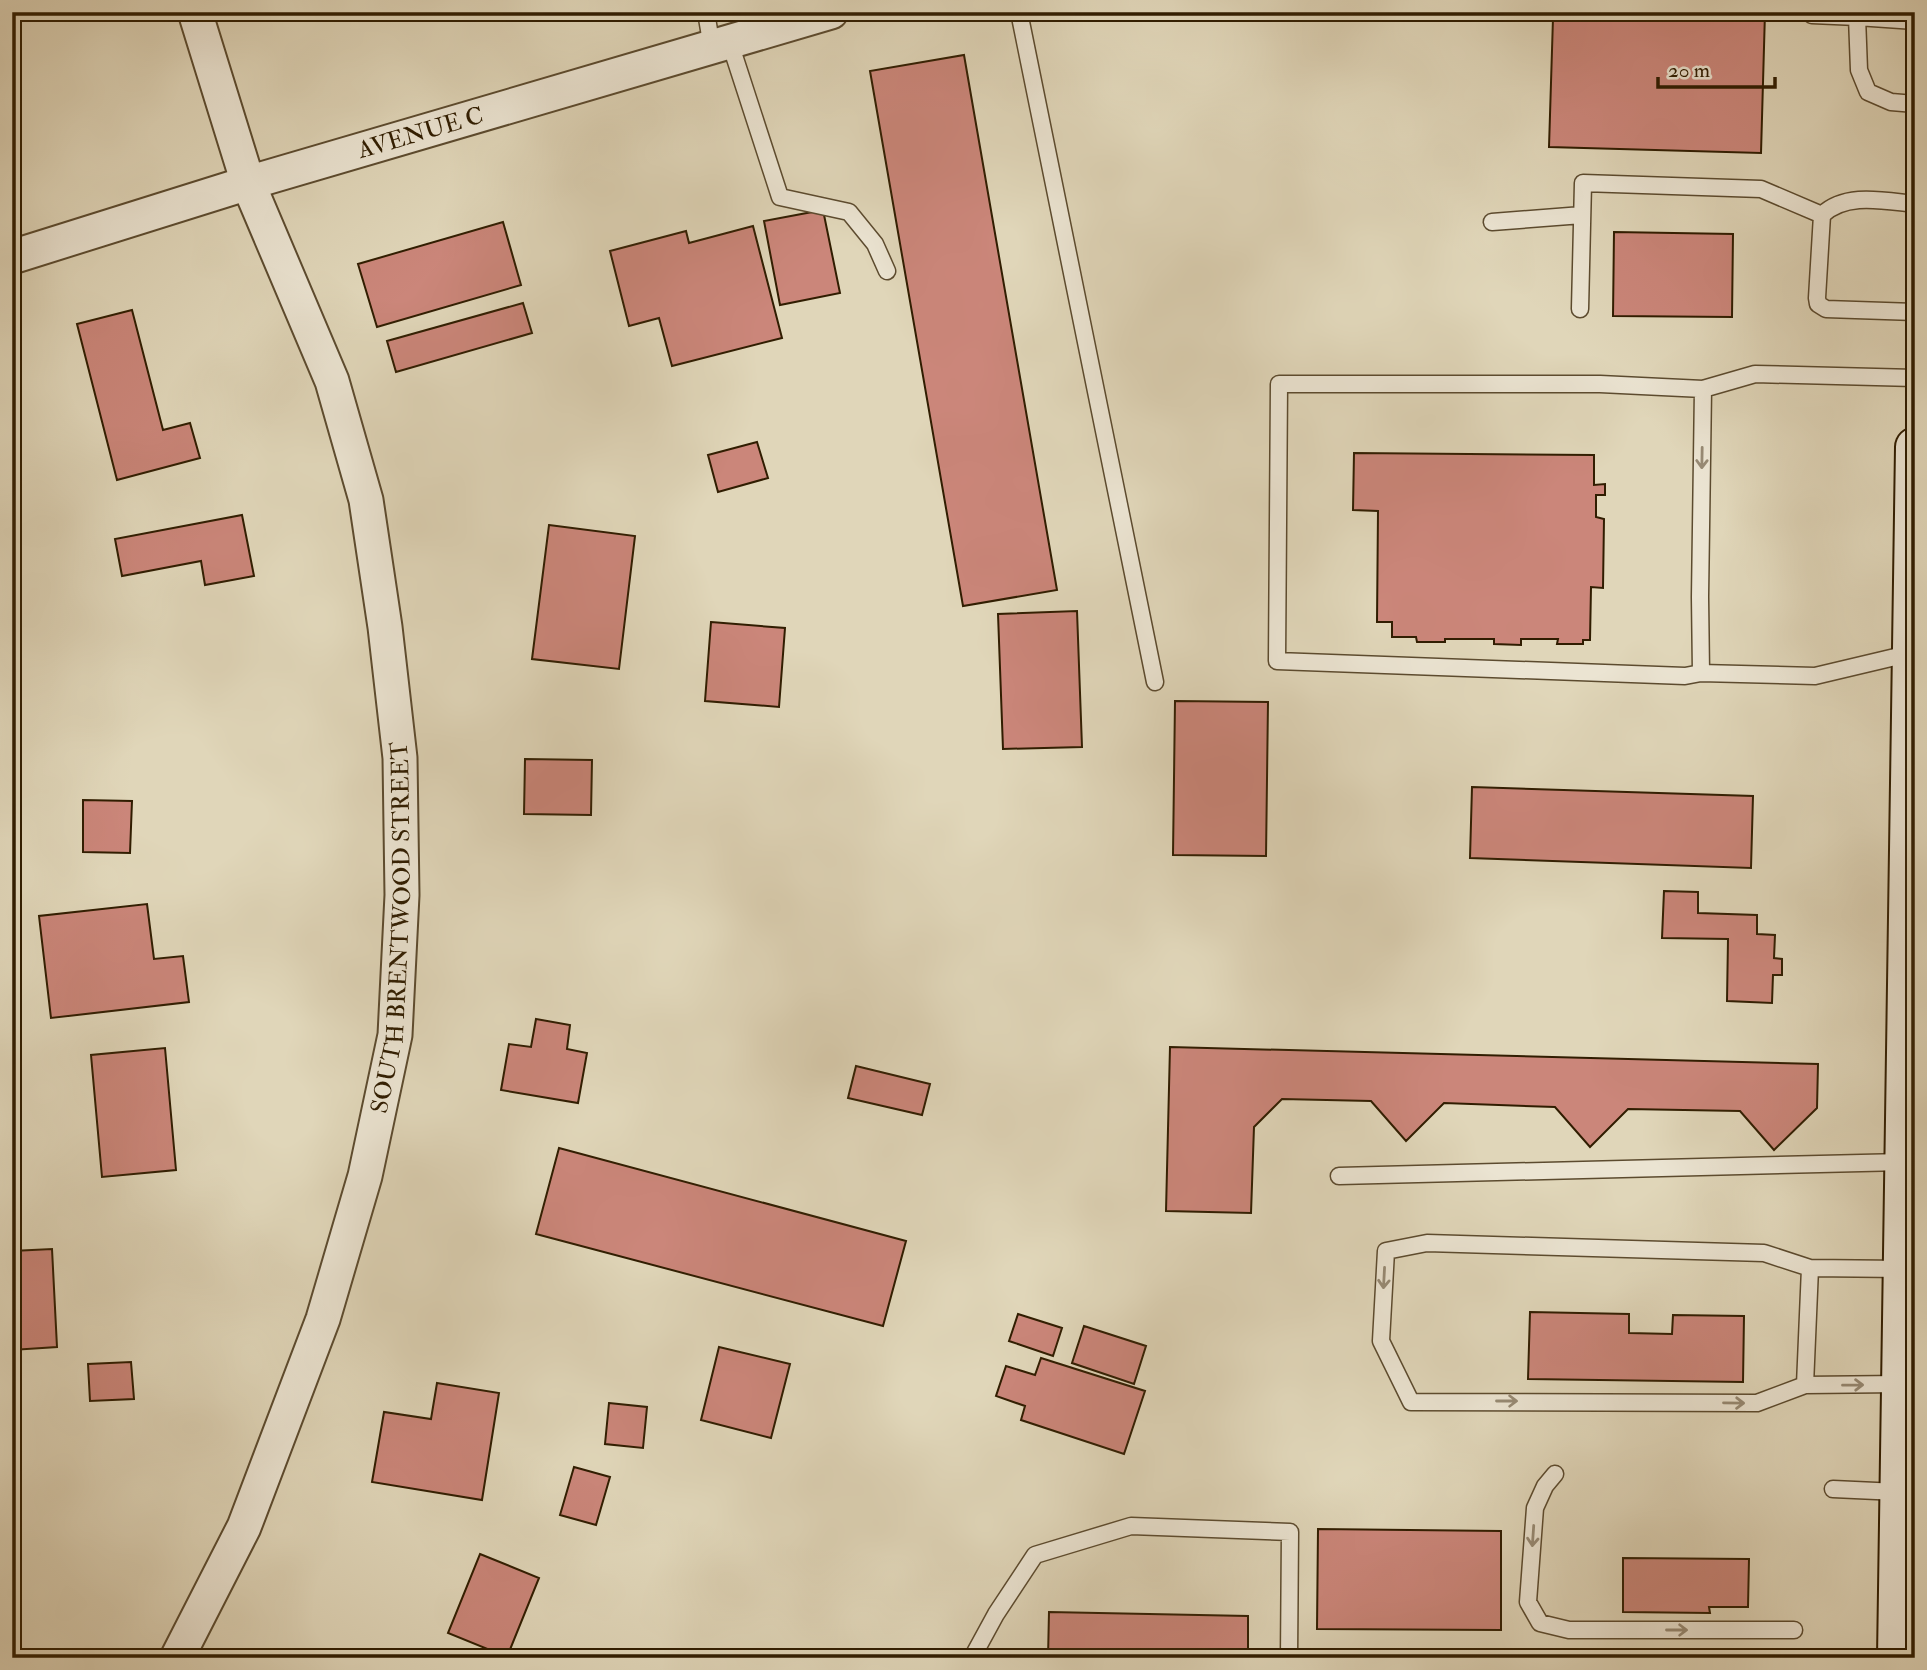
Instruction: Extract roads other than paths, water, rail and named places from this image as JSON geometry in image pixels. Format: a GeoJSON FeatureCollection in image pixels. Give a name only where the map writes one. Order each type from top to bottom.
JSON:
{"type":"FeatureCollection","features":[{"type":"Feature","properties":{"kind":"main road"},"geometry":{"type":"LineString","coordinates":[[1896,1658],[1900,1384],[1909,1215],[1903,1162],[1915,447]]}},
{"type":"Feature","properties":{"kind":"street","name":"SOUTH BRENTWOOD STREET"},"geometry":{"type":"LineString","coordinates":[[177,1658],[244,1527],[327,1306],[365,1176],[395,1035],[402,895],[400,758],[385,627],[366,500],[332,381],[248,183],[195,12]]}},
{"type":"Feature","properties":{"kind":"street","name":"AVENUE C"},"geometry":{"type":"LineString","coordinates":[[12,257],[248,183],[831,12]]}},
{"type":"Feature","properties":{"kind":"lane"},"geometry":{"type":"LineString","coordinates":[[706,12],[780,197],[849,212],[875,244],[887,271]]}},
{"type":"Feature","properties":{"kind":"lane"},"geometry":{"type":"LineString","coordinates":[[1019,12],[1155,682]]}},
{"type":"Feature","properties":{"kind":"lane"},"geometry":{"type":"LineString","coordinates":[[1810,12],[1812,15],[1857,15],[1915,21]]}},
{"type":"Feature","properties":{"kind":"lane"},"geometry":{"type":"LineString","coordinates":[[1857,15],[1859,70],[1868,92],[1891,102],[1915,104]]}},
{"type":"Feature","properties":{"kind":"lane"},"geometry":{"type":"LineString","coordinates":[[1580,309],[1583,183],[1761,189],[1822,215]]}},
{"type":"Feature","properties":{"kind":"lane"},"geometry":{"type":"LineString","coordinates":[[1915,204],[1868,200],[1841,202],[1831,206],[1822,215],[1818,304],[1826,309],[1915,313]]}},
{"type":"Feature","properties":{"kind":"lane"},"geometry":{"type":"LineString","coordinates":[[1492,222],[1582,215]]}},
{"type":"Feature","properties":{"kind":"lane"},"geometry":{"type":"LineString","coordinates":[[1912,653],[1815,676],[1701,673],[1671,676],[1277,661],[1279,384],[1600,384],[1703,389],[1755,374],[1915,379]]}},
{"type":"Feature","properties":{"kind":"lane"},"geometry":{"type":"LineString","coordinates":[[1701,673],[1703,389]]}},
{"type":"Feature","properties":{"kind":"lane"},"geometry":{"type":"LineString","coordinates":[[1339,1176],[1903,1162]]}},
{"type":"Feature","properties":{"kind":"lane"},"geometry":{"type":"LineString","coordinates":[[1900,1384],[1805,1385],[1757,1403],[1411,1402],[1381,1341],[1386,1251],[1427,1243],[1764,1253],[1810,1268],[1908,1269]]}},
{"type":"Feature","properties":{"kind":"lane"},"geometry":{"type":"LineString","coordinates":[[1805,1385],[1810,1268]]}},
{"type":"Feature","properties":{"kind":"lane"},"geometry":{"type":"LineString","coordinates":[[1555,1474],[1545,1486],[1535,1508],[1528,1602],[1540,1623],[1569,1630],[1794,1630]]}},
{"type":"Feature","properties":{"kind":"lane"},"geometry":{"type":"LineString","coordinates":[[1833,1489],[1899,1492]]}},
{"type":"Feature","properties":{"kind":"lane"},"geometry":{"type":"LineString","coordinates":[[971,1658],[1035,1555],[1131,1526],[1290,1532],[1289,1658]]}}]}
